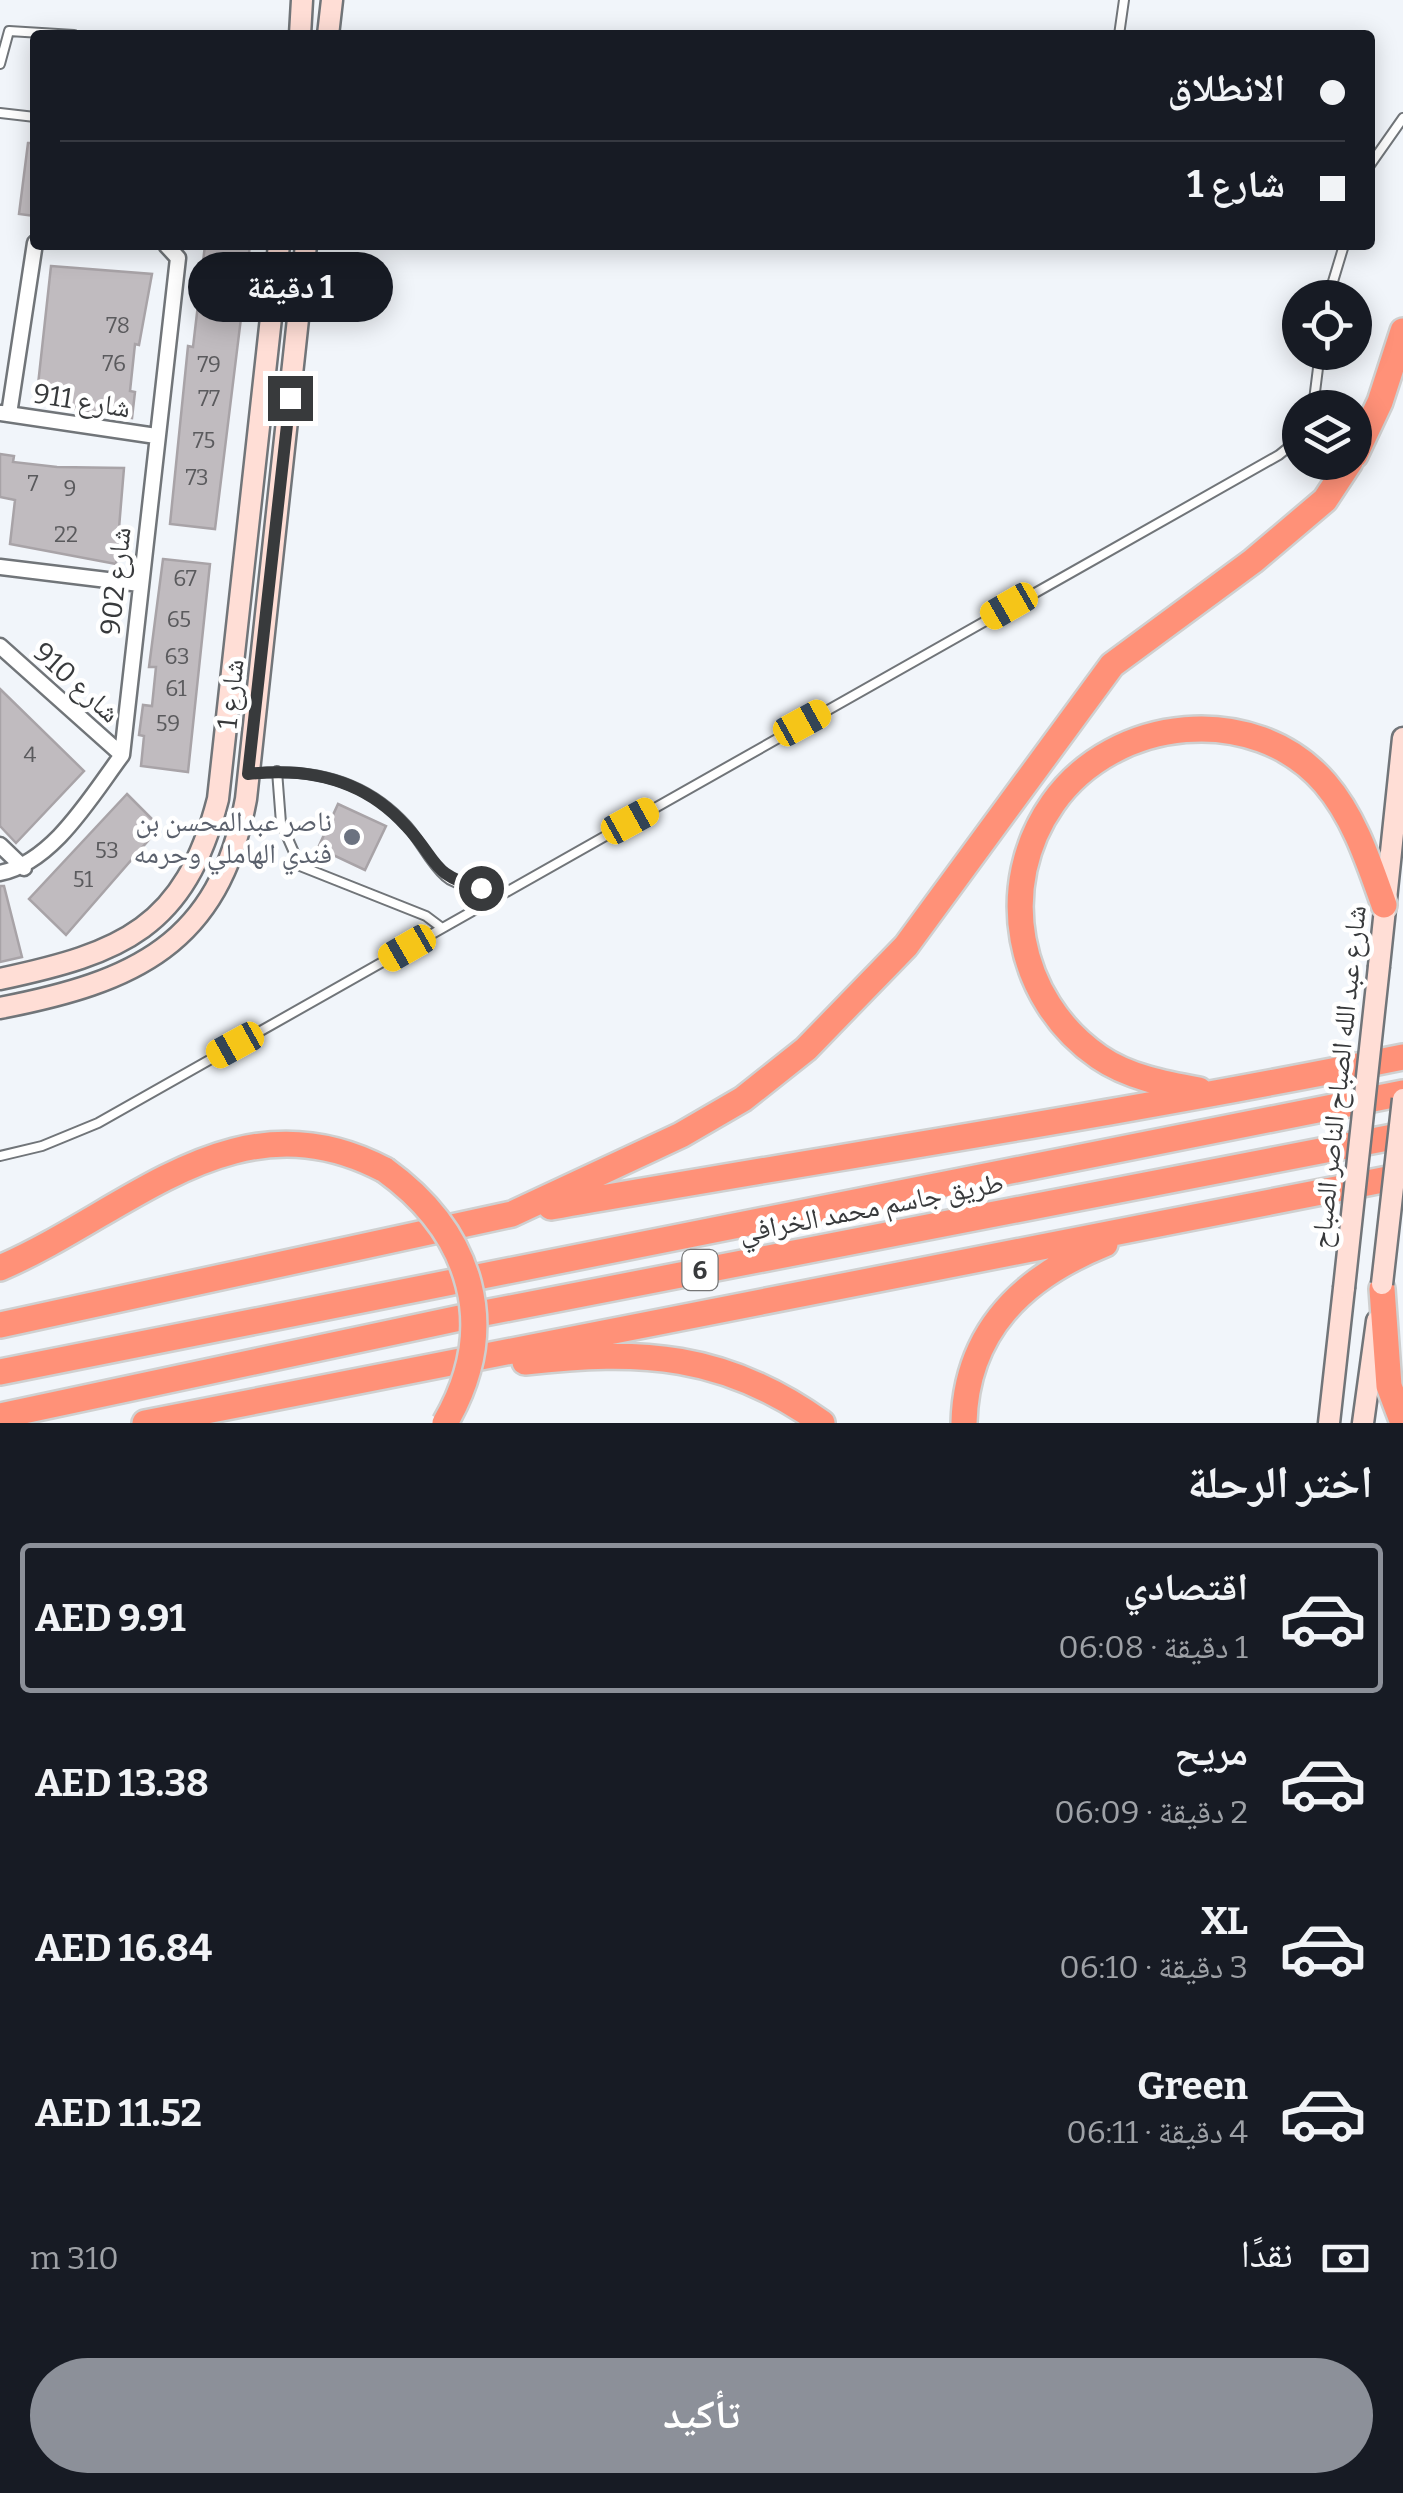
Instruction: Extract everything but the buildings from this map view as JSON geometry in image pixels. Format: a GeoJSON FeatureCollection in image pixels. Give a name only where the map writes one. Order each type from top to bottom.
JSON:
{"type":"FeatureCollection","features":[{"type":"Feature","properties":{"kind":"highway"},"geometry":{"type":"LineString","coordinates":[[1372,419],[1403,332]]}},
{"type":"Feature","properties":{"kind":"highway"},"geometry":{"type":"LineString","coordinates":[[512,1214],[681,1135],[743,1099],[806,1049],[906,946],[1112,665],[1253,561],[1325,500],[1338,480]]}},
{"type":"Feature","properties":{"kind":"highway"},"geometry":{"type":"LineString","coordinates":[[1218,1094],[1142,1077],[1100,1058],[1064,1026],[1040,991],[1021,933],[1020,886],[1034,835],[1064,788],[1105,756],[1162,732],[1198,728],[1253,737],[1310,767],[1336,796],[1357,833],[1384,905]]}},
{"type":"Feature","properties":{"kind":"highway"},"geometry":{"type":"LineString","coordinates":[[0,1325],[512,1214],[1028,1122],[1218,1094],[1403,1057]]}},
{"type":"Feature","properties":{"kind":"highway","name":"طريق جاسم محمد الخرافي"},"geometry":{"type":"LineString","coordinates":[[0,1372],[1403,1096]]}},
{"type":"Feature","properties":{"kind":"highway","name":"طريق جاسم محمد الخرافي"},"geometry":{"type":"LineString","coordinates":[[0,1416],[474,1315],[1403,1136]]}},
{"type":"Feature","properties":{"kind":"highway"},"geometry":{"type":"LineString","coordinates":[[0,1268],[182,1168],[239,1148],[278,1142],[315,1144],[352,1153],[385,1170],[438,1218],[459,1252],[470,1290],[472,1350],[458,1401],[444,1423]]}},
{"type":"Feature","properties":{"kind":"highway"},"geometry":{"type":"LineString","coordinates":[[145,1423],[1403,1176]]}},
{"type":"Feature","properties":{"kind":"highway"},"geometry":{"type":"LineString","coordinates":[[964,1423],[966,1390],[977,1351],[1004,1308],[1056,1266],[1149,1226]]}},
{"type":"Feature","properties":{"kind":"highway"},"geometry":{"type":"LineString","coordinates":[[1382,1286],[1389,1386],[1403,1423]]}},
{"type":"Feature","properties":{"kind":"highway"},"geometry":{"type":"LineString","coordinates":[[366,1378],[636,1354],[680,1358],[727,1372],[792,1401],[822,1423]]}},
{"type":"Feature","properties":{"kind":"street"},"geometry":{"type":"LineString","coordinates":[[300,30],[302,0]]}},
{"type":"Feature","properties":{"kind":"street"},"geometry":{"type":"LineString","coordinates":[[329,30],[332,0]]}},
{"type":"Feature","properties":{"kind":"street"},"geometry":{"type":"LineString","coordinates":[[5,414],[34,250]]}},
{"type":"Feature","properties":{"kind":"street","name":"شارع 902"},"geometry":{"type":"LineString","coordinates":[[122,756],[178,258],[171,250]]}},
{"type":"Feature","properties":{"kind":"street","name":"شارع 1"},"geometry":{"type":"LineString","coordinates":[[0,979],[58,967],[134,935],[160,915],[199,859],[218,798],[278,250]]}},
{"type":"Feature","properties":{"kind":"street","name":"شارع 1"},"geometry":{"type":"LineString","coordinates":[[0,1008],[70,994],[148,962],[180,934],[225,873],[238,839],[248,774],[305,250]]}},
{"type":"Feature","properties":{"kind":"street"},"geometry":{"type":"LineString","coordinates":[[263,392],[268,461],[282,474]]}},
{"type":"Feature","properties":{"kind":"street","name":"شارع 911"},"geometry":{"type":"LineString","coordinates":[[5,414],[156,436]]}},
{"type":"Feature","properties":{"kind":"street"},"geometry":{"type":"LineString","coordinates":[[0,567],[140,584]]}},
{"type":"Feature","properties":{"kind":"street","name":"شارع 910"},"geometry":{"type":"LineString","coordinates":[[0,646],[122,756]]}},
{"type":"Feature","properties":{"kind":"street","name":"شارع عبد الله الصباح الناصر الصباح"},"geometry":{"type":"LineString","coordinates":[[1329,1423],[1403,738]]}},
{"type":"Feature","properties":{"kind":"street"},"geometry":{"type":"LineString","coordinates":[[0,873],[24,868],[78,814],[122,756]]}},
{"type":"Feature","properties":{"kind":"street"},"geometry":{"type":"LineString","coordinates":[[0,845],[24,868]]}},
{"type":"Feature","properties":{"kind":"street"},"geometry":{"type":"LineString","coordinates":[[1363,1423],[1403,1096]]}},
{"type":"Feature","properties":{"kind":"lane"},"geometry":{"type":"LineString","coordinates":[[1120,30],[1124,0]]}},
{"type":"Feature","properties":{"kind":"lane"},"geometry":{"type":"LineString","coordinates":[[0,64],[9,31],[30,32]]}},
{"type":"Feature","properties":{"kind":"lane"},"geometry":{"type":"LineString","coordinates":[[1,111],[30,116]]}},
{"type":"Feature","properties":{"kind":"lane"},"geometry":{"type":"LineString","coordinates":[[1375,157],[1403,118]]}},
{"type":"Feature","properties":{"kind":"lane"},"geometry":{"type":"LineString","coordinates":[[1333,280],[1342,250]]}},
{"type":"Feature","properties":{"kind":"lane"},"geometry":{"type":"LineString","coordinates":[[0,1156],[42,1146],[98,1124],[1282,453]]}},
{"type":"Feature","properties":{"kind":"lane"},"geometry":{"type":"LineString","coordinates":[[248,774],[278,771],[321,775],[362,790],[407,826],[448,879],[481,888],[492,899]]}},
{"type":"Feature","properties":{"kind":"lane"},"geometry":{"type":"LineString","coordinates":[[278,771],[281,823],[300,866],[426,916],[442,928]]}},
{"type":"Feature","properties":{"kind":"place","name":"ناصر عبدالمحسن بن فندي الهاملي وحرمه"},"geometry":{"type":"Point","coordinates":[352,837]}},
{"type":"Feature","properties":{"kind":"route"},"geometry":{"type":"LineString","coordinates":[[290,398],[248,774],[306,772],[348,784],[397,816],[448,879],[481,888]]}}]}
